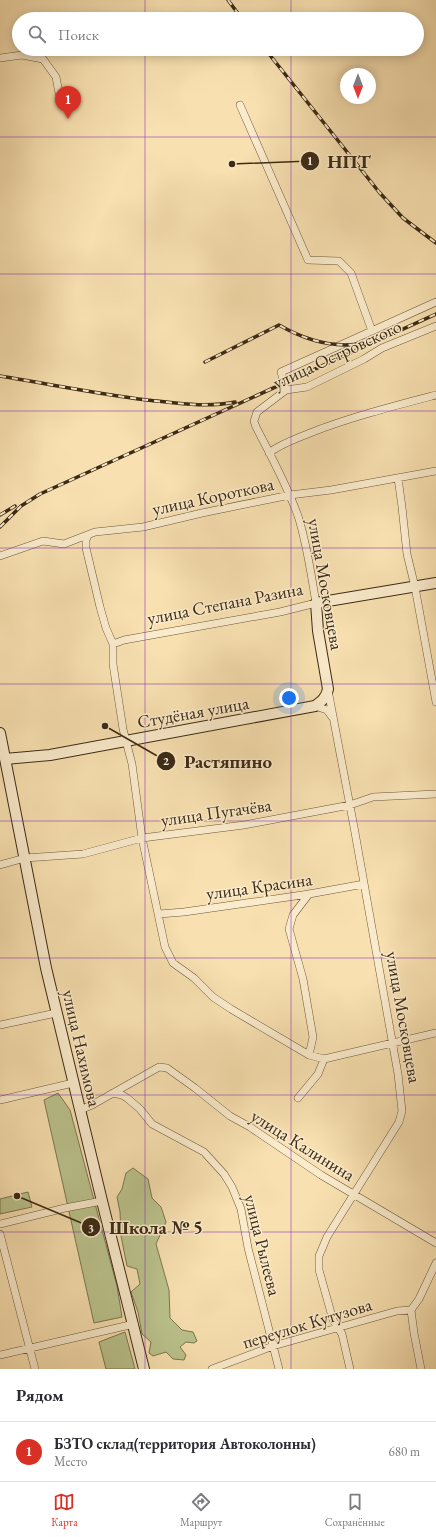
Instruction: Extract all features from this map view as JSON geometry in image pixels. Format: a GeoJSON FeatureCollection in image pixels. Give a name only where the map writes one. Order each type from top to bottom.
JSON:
{"type":"FeatureCollection","features":[{"type":"Feature","properties":{"kind":"main road","name":"улица Степана Разина"},"geometry":{"type":"LineString","coordinates":[[316,603],[436,583]]}},
{"type":"Feature","properties":{"kind":"main road","name":"улица Московцева"},"geometry":{"type":"LineString","coordinates":[[316,603],[318,631],[328,689]]}},
{"type":"Feature","properties":{"kind":"main road"},"geometry":{"type":"LineString","coordinates":[[315,706],[322,702],[328,689]]}},
{"type":"Feature","properties":{"kind":"main road","name":"Студёная улица"},"geometry":{"type":"LineString","coordinates":[[5,759],[50,755],[315,706]]}},
{"type":"Feature","properties":{"kind":"main road","name":"улица Нахимова"},"geometry":{"type":"LineString","coordinates":[[0,732],[56,1013],[144,1369]]}},
{"type":"Feature","properties":{"kind":"street"},"geometry":{"type":"LineString","coordinates":[[0,58],[15,56]]}},
{"type":"Feature","properties":{"kind":"street"},"geometry":{"type":"LineString","coordinates":[[27,56],[43,59],[56,76],[59,93]]}},
{"type":"Feature","properties":{"kind":"street"},"geometry":{"type":"LineString","coordinates":[[240,105],[308,260],[340,261],[351,273],[372,331]]}},
{"type":"Feature","properties":{"kind":"street"},"geometry":{"type":"LineString","coordinates":[[286,390],[281,372],[436,302]]}},
{"type":"Feature","properties":{"kind":"street","name":"улица Островского"},"geometry":{"type":"LineString","coordinates":[[255,416],[262,407],[286,390],[307,387],[364,359],[382,348],[436,326]]}},
{"type":"Feature","properties":{"kind":"street"},"geometry":{"type":"LineString","coordinates":[[269,453],[283,444],[326,427],[436,395]]}},
{"type":"Feature","properties":{"kind":"street","name":"улица Московцева"},"geometry":{"type":"LineString","coordinates":[[255,416],[254,421],[256,427],[290,495],[302,529],[316,603]]}},
{"type":"Feature","properties":{"kind":"street","name":"улица Короткова"},"geometry":{"type":"LineString","coordinates":[[0,556],[43,541],[64,544],[102,531],[143,527],[290,495],[331,490],[436,471]]}},
{"type":"Feature","properties":{"kind":"street"},"geometry":{"type":"LineString","coordinates":[[398,478],[406,554],[415,587],[436,702]]}},
{"type":"Feature","properties":{"kind":"street"},"geometry":{"type":"LineString","coordinates":[[88,535],[86,548],[100,607],[106,628],[113,644],[113,664],[123,729],[132,764],[142,838],[159,914],[163,940],[173,963],[194,978],[213,997],[231,1010],[309,1055],[324,1059],[436,1034]]}},
{"type":"Feature","properties":{"kind":"street","name":"улица Степана Разина"},"geometry":{"type":"LineString","coordinates":[[113,644],[124,640],[280,612],[316,603]]}},
{"type":"Feature","properties":{"kind":"street","name":"улица Московцева"},"geometry":{"type":"LineString","coordinates":[[328,689],[350,804],[401,1100],[401,1118],[327,1237],[319,1256],[321,1276],[333,1320],[342,1334],[350,1369]]}},
{"type":"Feature","properties":{"kind":"street"},"geometry":{"type":"LineString","coordinates":[[315,706],[326,710],[334,719]]}},
{"type":"Feature","properties":{"kind":"street","name":"улица Пугачёва"},"geometry":{"type":"LineString","coordinates":[[0,864],[24,858],[83,854],[142,838],[244,825],[350,804],[373,797],[436,794]]}},
{"type":"Feature","properties":{"kind":"street","name":"улица Красина"},"geometry":{"type":"LineString","coordinates":[[159,914],[184,912],[309,894],[364,884]]}},
{"type":"Feature","properties":{"kind":"street"},"geometry":{"type":"LineString","coordinates":[[309,894],[293,915],[289,929],[303,979],[313,1037],[309,1055]]}},
{"type":"Feature","properties":{"kind":"street"},"geometry":{"type":"LineString","coordinates":[[0,1025],[56,1013]]}},
{"type":"Feature","properties":{"kind":"street"},"geometry":{"type":"LineString","coordinates":[[298,1098],[318,1074],[324,1059]]}},
{"type":"Feature","properties":{"kind":"street","name":"улица Калинина"},"geometry":{"type":"LineString","coordinates":[[113,1093],[159,1067],[167,1068],[196,1088],[230,1116],[250,1127],[354,1195],[436,1243]]}},
{"type":"Feature","properties":{"kind":"street"},"geometry":{"type":"LineString","coordinates":[[0,1100],[73,1083]]}},
{"type":"Feature","properties":{"kind":"street"},"geometry":{"type":"LineString","coordinates":[[80,1110],[113,1093]]}},
{"type":"Feature","properties":{"kind":"street","name":"улица Рылеева"},"geometry":{"type":"LineString","coordinates":[[113,1093],[128,1098],[140,1109],[152,1124],[204,1152],[224,1174],[232,1187],[241,1209],[246,1239],[279,1369]]}},
{"type":"Feature","properties":{"kind":"street"},"geometry":{"type":"LineString","coordinates":[[0,1224],[65,1208],[102,1201]]}},
{"type":"Feature","properties":{"kind":"street"},"geometry":{"type":"LineString","coordinates":[[0,1234],[35,1369]]}},
{"type":"Feature","properties":{"kind":"street"},"geometry":{"type":"LineString","coordinates":[[421,1369],[411,1310],[419,1299],[436,1263]]}},
{"type":"Feature","properties":{"kind":"street","name":"переулок Кутузова"},"geometry":{"type":"LineString","coordinates":[[212,1369],[273,1346],[397,1311],[411,1310]]}},
{"type":"Feature","properties":{"kind":"street"},"geometry":{"type":"LineString","coordinates":[[0,1355],[134,1324]]}},
{"type":"Feature","properties":{"kind":"green space"},"geometry":{"type":"Polygon","coordinates":[[[58,1093],[70,1110],[117,1286],[122,1317],[94,1323],[44,1100],[58,1093]]]}},
{"type":"Feature","properties":{"kind":"green space"},"geometry":{"type":"Polygon","coordinates":[[[133,1168],[148,1179],[152,1198],[161,1207],[166,1222],[156,1244],[169,1290],[170,1318],[182,1330],[193,1332],[197,1341],[194,1343],[186,1342],[180,1347],[186,1355],[184,1360],[173,1359],[166,1352],[153,1356],[149,1353],[151,1342],[142,1334],[138,1312],[131,1292],[140,1284],[137,1269],[127,1266],[121,1236],[120,1212],[117,1197],[122,1189],[126,1173],[133,1168]]]}},
{"type":"Feature","properties":{"kind":"green space"},"geometry":{"type":"Polygon","coordinates":[[[28,1192],[32,1207],[0,1214],[0,1199],[28,1192]]]}},
{"type":"Feature","properties":{"kind":"green space"},"geometry":{"type":"Polygon","coordinates":[[[125,1332],[135,1369],[106,1369],[99,1342],[125,1332]]]}},
{"type":"Feature","properties":{"kind":"railway"},"geometry":{"type":"LineString","coordinates":[[228,0],[237,12]]}},
{"type":"Feature","properties":{"kind":"railway"},"geometry":{"type":"LineString","coordinates":[[271,56],[379,192],[403,218],[436,243]]}},
{"type":"Feature","properties":{"kind":"railway"},"geometry":{"type":"LineString","coordinates":[[0,527],[21,506],[40,494],[436,314]]}},
{"type":"Feature","properties":{"kind":"railway"},"geometry":{"type":"LineString","coordinates":[[205,362],[279,325],[299,335],[320,342],[342,345],[364,343]]}},
{"type":"Feature","properties":{"kind":"railway"},"geometry":{"type":"LineString","coordinates":[[0,376],[92,392],[180,404],[213,405],[235,402]]}},
{"type":"Feature","properties":{"kind":"railway"},"geometry":{"type":"LineString","coordinates":[[0,515],[15,506]]}},
{"type":"Feature","properties":{"kind":"place","name":"БЗТО склад(территория Автоколонны)"},"geometry":{"type":"Point","coordinates":[68,119]}},
{"type":"Feature","properties":{"kind":"place","name":"НПТ"},"geometry":{"type":"Point","coordinates":[232,164]}},
{"type":"Feature","properties":{"kind":"place","name":"Растяпино"},"geometry":{"type":"Point","coordinates":[105,726]}},
{"type":"Feature","properties":{"kind":"place","name":"Школа № 5"},"geometry":{"type":"Point","coordinates":[17,1196]}}]}
